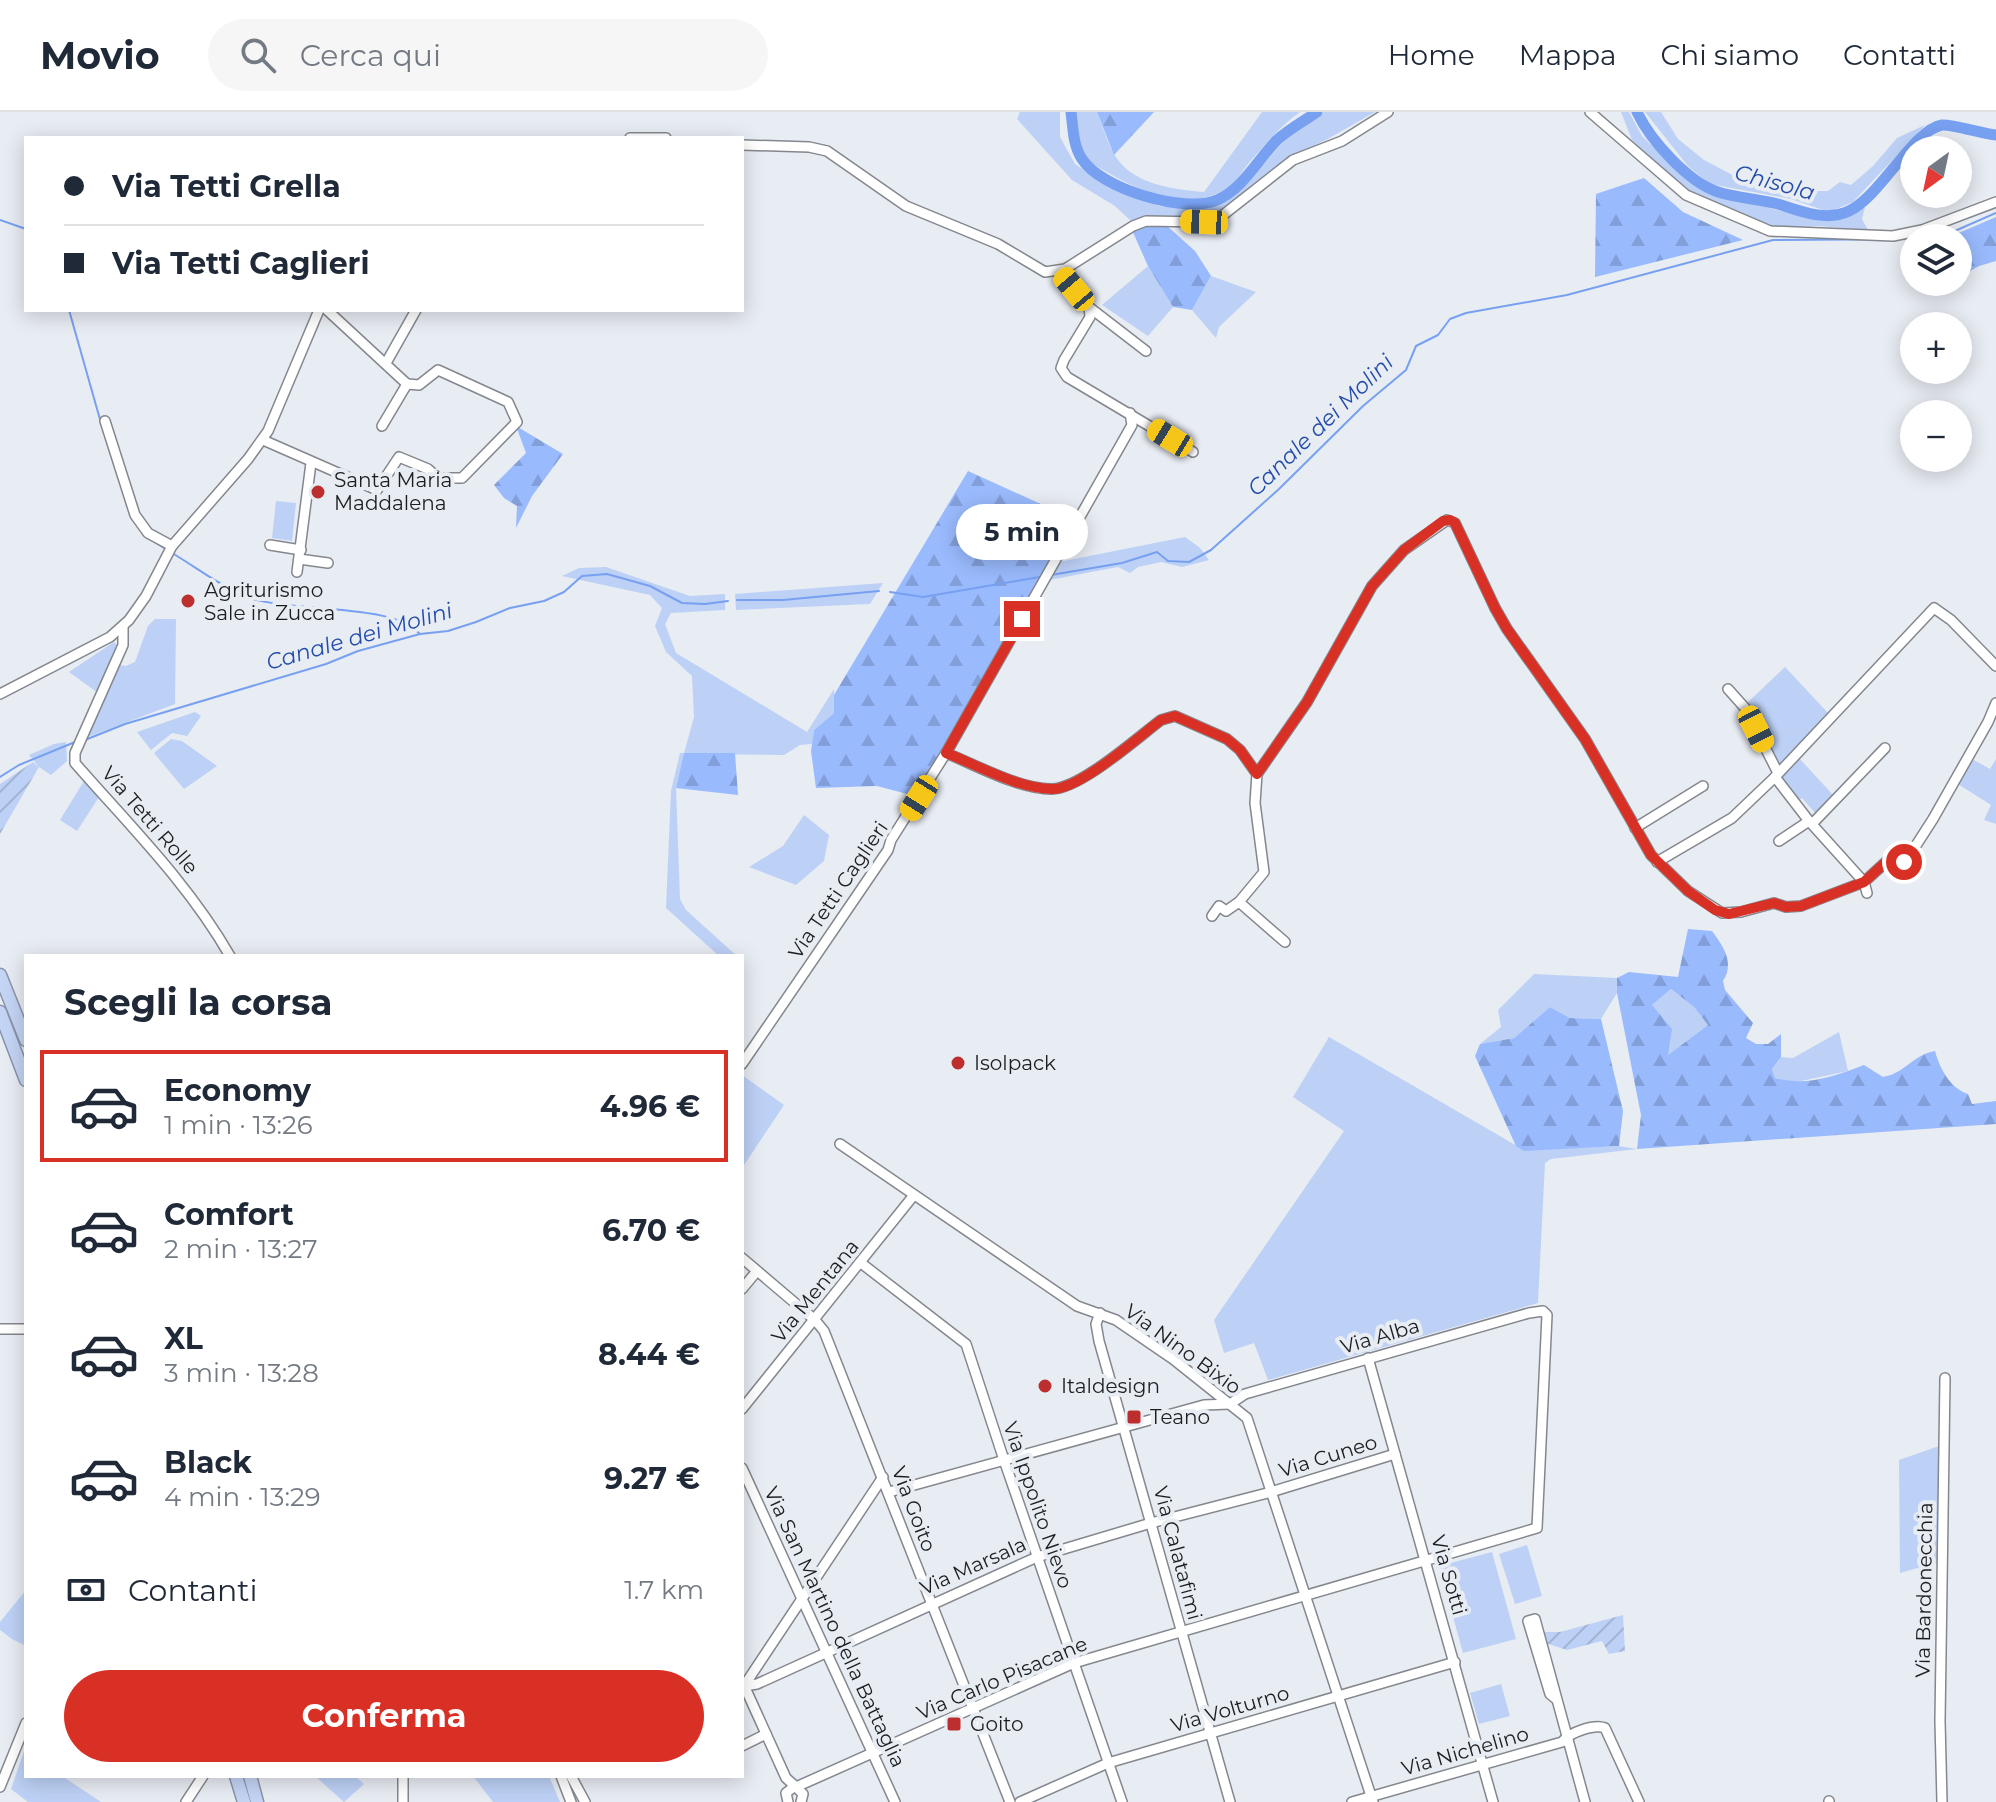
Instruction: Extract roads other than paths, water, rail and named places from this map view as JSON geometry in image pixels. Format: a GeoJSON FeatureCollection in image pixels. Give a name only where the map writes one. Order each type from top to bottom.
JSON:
{"type":"FeatureCollection","features":[{"type":"Feature","properties":{"kind":"highway"},"geometry":{"type":"LineString","coordinates":[[0,975],[24,1035]]}},
{"type":"Feature","properties":{"kind":"highway"},"geometry":{"type":"LineString","coordinates":[[0,1012],[24,1075]]}},
{"type":"Feature","properties":{"kind":"highway"},"geometry":{"type":"LineString","coordinates":[[237,1778],[244,1802]]}},
{"type":"Feature","properties":{"kind":"highway"},"geometry":{"type":"LineString","coordinates":[[251,1778],[257,1802]]}},
{"type":"Feature","properties":{"kind":"street"},"geometry":{"type":"LineString","coordinates":[[744,145],[809,147],[827,151],[906,206],[998,244],[1037,269],[1058,271],[1077,263],[1133,226],[1146,221],[1204,222],[1218,219],[1293,160],[1342,141],[1388,112]]}},
{"type":"Feature","properties":{"kind":"street"},"geometry":{"type":"LineString","coordinates":[[1590,112],[1686,195],[1770,231],[1893,236],[1922,230],[1996,202]]}},
{"type":"Feature","properties":{"kind":"street"},"geometry":{"type":"LineString","coordinates":[[1058,271],[1089,307],[1146,351]]}},
{"type":"Feature","properties":{"kind":"street"},"geometry":{"type":"LineString","coordinates":[[1089,307],[1090,317],[1061,368],[1067,377],[1193,452]]}},
{"type":"Feature","properties":{"kind":"street"},"geometry":{"type":"LineString","coordinates":[[0,694],[110,637],[123,626],[146,596],[169,550],[263,440],[318,312]]}},
{"type":"Feature","properties":{"kind":"street"},"geometry":{"type":"LineString","coordinates":[[263,440],[375,490],[399,457],[428,469],[438,478],[462,478],[517,422],[508,402],[438,370],[419,385],[407,384],[329,312]]}},
{"type":"Feature","properties":{"kind":"street"},"geometry":{"type":"LineString","coordinates":[[386,363],[415,312]]}},
{"type":"Feature","properties":{"kind":"street"},"geometry":{"type":"LineString","coordinates":[[382,426],[407,384]]}},
{"type":"Feature","properties":{"kind":"street","name":"Via Tetti Caglieri"},"geometry":{"type":"LineString","coordinates":[[744,1061],[888,850],[891,840],[946,753],[1132,425],[1130,413]]}},
{"type":"Feature","properties":{"kind":"street"},"geometry":{"type":"LineString","coordinates":[[105,421],[135,515],[148,533],[169,550]]}},
{"type":"Feature","properties":{"kind":"street"},"geometry":{"type":"LineString","coordinates":[[297,572],[311,463]]}},
{"type":"Feature","properties":{"kind":"street"},"geometry":{"type":"LineString","coordinates":[[1212,916],[1219,906],[1226,911],[1239,902],[1264,872],[1255,803],[1257,774],[1307,702],[1372,586],[1404,550],[1443,521],[1455,523],[1495,608],[1585,739],[1657,862],[1707,906],[1729,914],[1774,903],[1786,907],[1801,906],[1865,888],[1884,863],[1890,860],[1904,862],[1988,722],[1996,703]]}},
{"type":"Feature","properties":{"kind":"street"},"geometry":{"type":"LineString","coordinates":[[270,545],[328,563]]}},
{"type":"Feature","properties":{"kind":"street"},"geometry":{"type":"LineString","coordinates":[[1657,862],[1732,818],[1777,775],[1934,608],[1951,620],[1996,666]]}},
{"type":"Feature","properties":{"kind":"street","name":"Via Tetti Rolle"},"geometry":{"type":"LineString","coordinates":[[123,626],[123,645],[82,738],[75,763],[176,877],[212,925],[229,954]]}},
{"type":"Feature","properties":{"kind":"street"},"geometry":{"type":"LineString","coordinates":[[1728,689],[1745,708],[1777,775],[1810,822],[1865,888]]}},
{"type":"Feature","properties":{"kind":"street"},"geometry":{"type":"LineString","coordinates":[[946,753],[1030,787],[1054,790],[1085,777],[1161,720],[1175,716],[1227,739],[1240,750],[1257,774]]}},
{"type":"Feature","properties":{"kind":"street"},"geometry":{"type":"LineString","coordinates":[[1779,841],[1810,822],[1885,748]]}},
{"type":"Feature","properties":{"kind":"street"},"geometry":{"type":"LineString","coordinates":[[1635,828],[1703,786]]}},
{"type":"Feature","properties":{"kind":"street"},"geometry":{"type":"LineString","coordinates":[[1239,902],[1285,942]]}},
{"type":"Feature","properties":{"kind":"street","name":"Via Nino Bixio"},"geometry":{"type":"LineString","coordinates":[[840,1144],[1077,1306],[1116,1320],[1173,1359],[1247,1418],[1372,1799]]}},
{"type":"Feature","properties":{"kind":"street","name":"Via Mentana"},"geometry":{"type":"LineString","coordinates":[[744,1407],[914,1195]]}},
{"type":"Feature","properties":{"kind":"street","name":"Via Goito"},"geometry":{"type":"LineString","coordinates":[[744,1260],[824,1331],[1010,1802]]}},
{"type":"Feature","properties":{"kind":"street","name":"Via Ippolito Nievo"},"geometry":{"type":"LineString","coordinates":[[861,1263],[966,1344],[1122,1802]]}},
{"type":"Feature","properties":{"kind":"street"},"geometry":{"type":"LineString","coordinates":[[744,1287],[757,1271]]}},
{"type":"Feature","properties":{"kind":"street","name":"Via Alba"},"geometry":{"type":"LineString","coordinates":[[889,1492],[1204,1405],[1230,1404],[1245,1394],[1543,1311],[1547,1315],[1537,1528]]}},
{"type":"Feature","properties":{"kind":"street","name":"Via Calatafimi"},"geometry":{"type":"LineString","coordinates":[[1100,1313],[1096,1330],[1230,1802]]}},
{"type":"Feature","properties":{"kind":"street"},"geometry":{"type":"LineString","coordinates":[[0,1329],[24,1329]]}},
{"type":"Feature","properties":{"kind":"street","name":"Via Sotti"},"geometry":{"type":"LineString","coordinates":[[1368,1358],[1493,1802]]}},
{"type":"Feature","properties":{"kind":"street","name":"Via Bardonecchia"},"geometry":{"type":"LineString","coordinates":[[1942,1802],[1940,1721],[1945,1378]]}},
{"type":"Feature","properties":{"kind":"street","name":"Via Cuneo"},"geometry":{"type":"LineString","coordinates":[[1271,1492],[1395,1454]]}},
{"type":"Feature","properties":{"kind":"street","name":"Via San Martino della Battaglia"},"geometry":{"type":"LineString","coordinates":[[744,1472],[895,1802]]}},
{"type":"Feature","properties":{"kind":"street"},"geometry":{"type":"LineString","coordinates":[[744,1682],[758,1669],[883,1477]]}},
{"type":"Feature","properties":{"kind":"street","name":"Via Marsala"},"geometry":{"type":"LineString","coordinates":[[744,1683],[766,1680],[1037,1557],[1271,1492]]}},
{"type":"Feature","properties":{"kind":"street","name":"Via Carlo Pisacane"},"geometry":{"type":"LineString","coordinates":[[796,1795],[873,1753],[1074,1663],[1537,1528]]}},
{"type":"Feature","properties":{"kind":"street"},"geometry":{"type":"LineString","coordinates":[[1556,1699],[1550,1694],[1528,1621],[1535,1619],[1585,1802]]}},
{"type":"Feature","properties":{"kind":"street","name":"Via Volturno"},"geometry":{"type":"LineString","coordinates":[[1020,1802],[1108,1763],[1455,1662]]}},
{"type":"Feature","properties":{"kind":"street"},"geometry":{"type":"LineString","coordinates":[[758,1669],[766,1680]]}},
{"type":"Feature","properties":{"kind":"street"},"geometry":{"type":"LineString","coordinates":[[744,1685],[796,1795]]}},
{"type":"Feature","properties":{"kind":"street","name":"Via Nichelino"},"geometry":{"type":"LineString","coordinates":[[1352,1802],[1372,1799],[1562,1742],[1566,1737],[1599,1726],[1605,1728],[1639,1802]]}},
{"type":"Feature","properties":{"kind":"street"},"geometry":{"type":"LineString","coordinates":[[0,1787],[24,1728]]}},
{"type":"Feature","properties":{"kind":"street"},"geometry":{"type":"LineString","coordinates":[[744,1745],[766,1734]]}},
{"type":"Feature","properties":{"kind":"street"},"geometry":{"type":"LineString","coordinates":[[186,1802],[202,1778]]}},
{"type":"Feature","properties":{"kind":"street"},"geometry":{"type":"LineString","coordinates":[[400,1778],[403,1802]]}},
{"type":"Feature","properties":{"kind":"street"},"geometry":{"type":"LineString","coordinates":[[562,1778],[571,1802]]}},
{"type":"Feature","properties":{"kind":"street"},"geometry":{"type":"LineString","coordinates":[[572,1778],[585,1802]]}},
{"type":"Feature","properties":{"kind":"waterway","name":"Chisola"},"geometry":{"type":"LineString","coordinates":[[1071,112],[1077,148],[1092,170],[1125,189],[1185,204],[1217,200],[1235,189],[1277,140],[1317,112]]}},
{"type":"Feature","properties":{"kind":"waterway","name":"Chisola"},"geometry":{"type":"LineString","coordinates":[[1637,112],[1671,159],[1706,187],[1725,194],[1831,216],[1849,211],[1861,203],[1908,150],[1931,130],[1947,125],[1996,135]]}},
{"type":"Feature","properties":{"kind":"waterway","name":"Canale dei Molini"},"geometry":{"type":"LineString","coordinates":[[1971,224],[1996,213]]}},
{"type":"Feature","properties":{"kind":"waterway"},"geometry":{"type":"LineString","coordinates":[[0,220],[24,228]]}},
{"type":"Feature","properties":{"kind":"waterway","name":"Canale dei Molini"},"geometry":{"type":"LineString","coordinates":[[1051,575],[1122,563],[1157,552],[1168,561],[1189,562],[1211,550],[1279,489],[1363,406],[1406,370],[1416,346],[1438,335],[1450,319],[1466,313],[1567,295],[1773,240],[1900,239]]}},
{"type":"Feature","properties":{"kind":"waterway"},"geometry":{"type":"LineString","coordinates":[[70,312],[101,423]]}},
{"type":"Feature","properties":{"kind":"waterway"},"geometry":{"type":"LineString","coordinates":[[103,429],[129,510]]}},
{"type":"Feature","properties":{"kind":"waterway"},"geometry":{"type":"LineString","coordinates":[[152,540],[167,550]]}},
{"type":"Feature","properties":{"kind":"waterway"},"geometry":{"type":"LineString","coordinates":[[172,553],[247,597],[288,605],[363,612],[405,623],[419,633]]}},
{"type":"Feature","properties":{"kind":"waterway","name":"Canale dei Molini"},"geometry":{"type":"LineString","coordinates":[[85,740],[125,724],[326,664],[358,651],[420,634],[448,631],[510,608],[544,601],[564,592],[582,576],[607,574],[650,586],[682,603],[728,601]]}},
{"type":"Feature","properties":{"kind":"waterway","name":"Canale dei Molini"},"geometry":{"type":"LineString","coordinates":[[890,592],[923,597],[1040,577]]}},
{"type":"Feature","properties":{"kind":"waterway","name":"Canale dei Molini"},"geometry":{"type":"LineString","coordinates":[[737,600],[783,600],[879,591]]}},
{"type":"Feature","properties":{"kind":"waterway","name":"Canale dei Molini"},"geometry":{"type":"LineString","coordinates":[[0,777],[19,765],[75,742]]}},
{"type":"Feature","properties":{"kind":"place","name":"Santa Maria Maddalena"},"geometry":{"type":"Point","coordinates":[318,492]}},
{"type":"Feature","properties":{"kind":"place","name":"Agriturismo Sale in Zucca"},"geometry":{"type":"Point","coordinates":[188,601]}},
{"type":"Feature","properties":{"kind":"place","name":"Isolpack"},"geometry":{"type":"Point","coordinates":[958,1063]}},
{"type":"Feature","properties":{"kind":"place","name":"Italdesign"},"geometry":{"type":"Point","coordinates":[1045,1386]}},
{"type":"Feature","properties":{"kind":"place","name":"Teano"},"geometry":{"type":"Point","coordinates":[1134,1417]}},
{"type":"Feature","properties":{"kind":"place","name":"Goito"},"geometry":{"type":"Point","coordinates":[954,1724]}}]}
